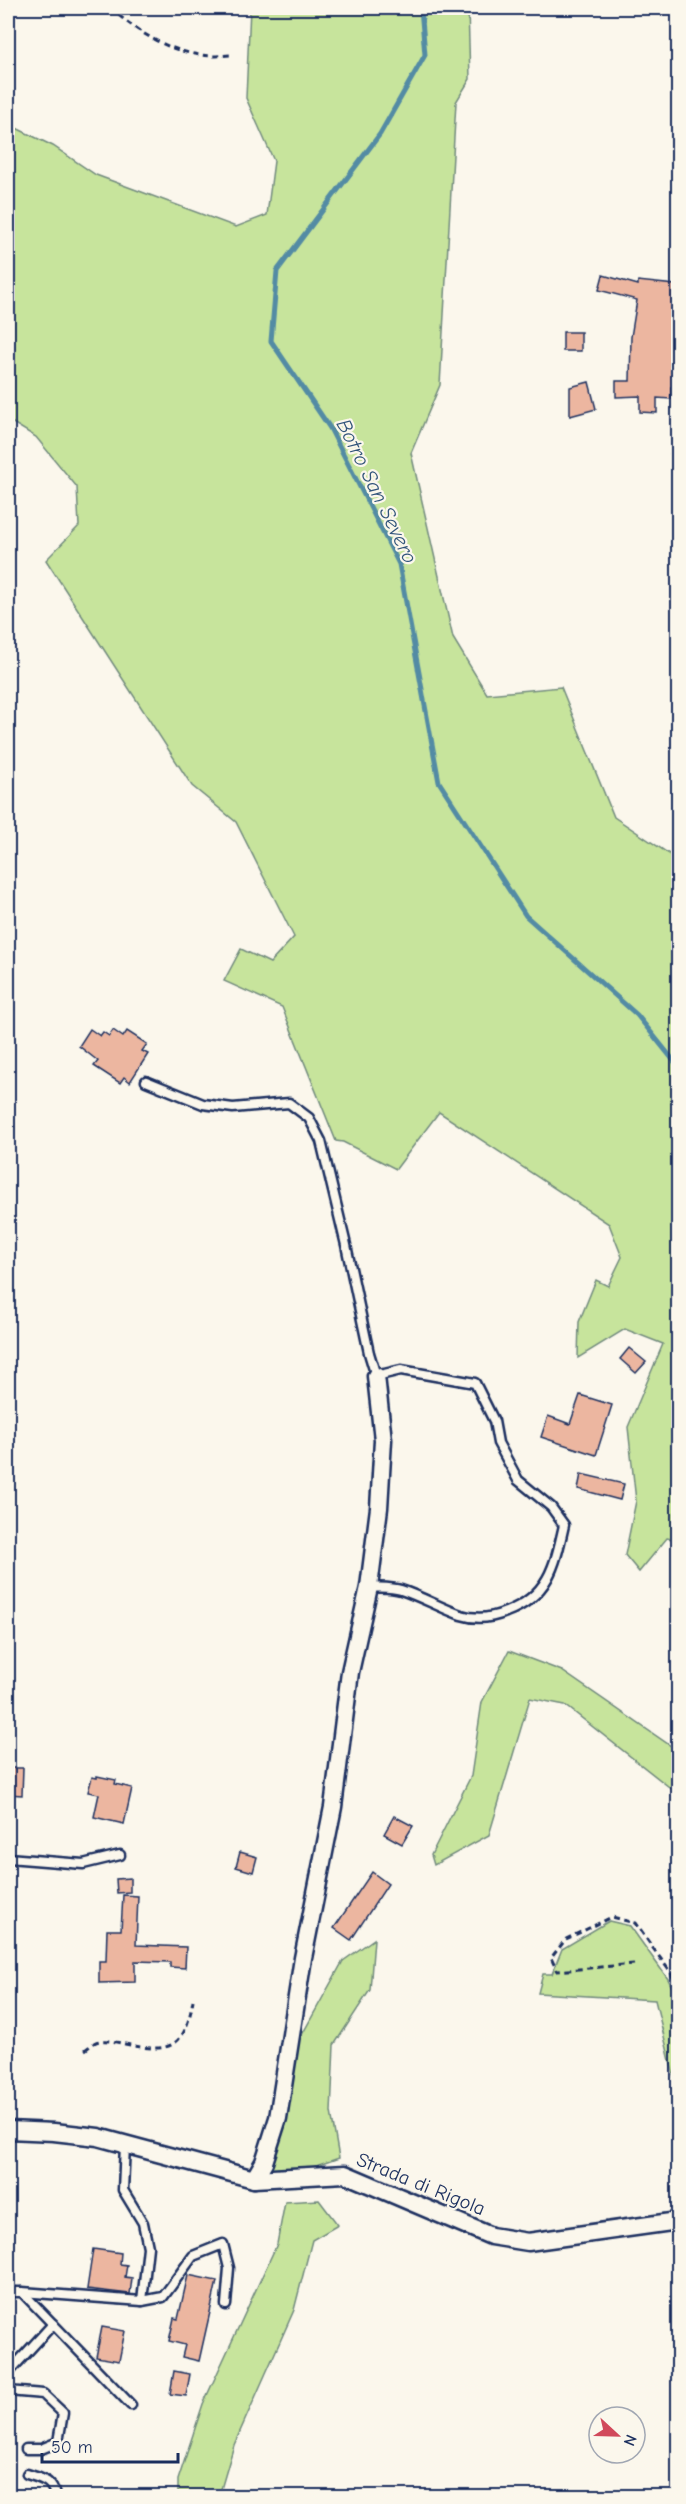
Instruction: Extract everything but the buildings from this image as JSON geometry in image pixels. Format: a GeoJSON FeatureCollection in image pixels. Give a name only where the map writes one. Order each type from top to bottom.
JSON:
{"type":"FeatureCollection","features":[{"type":"Feature","properties":{"kind":"street"},"geometry":{"type":"LineString","coordinates":[[254,2179],[264,2162],[278,2118],[303,1958],[333,1807],[350,1672],[369,1587],[379,1508],[383,1440],[376,1376]]}},
{"type":"Feature","properties":{"kind":"street","name":"Strada di Rigola"},"geometry":{"type":"LineString","coordinates":[[8,2130],[98,2137],[254,2179],[345,2174],[491,2236],[528,2242],[678,2221]]}},
{"type":"Feature","properties":{"kind":"lane"},"geometry":{"type":"LineString","coordinates":[[146,1081],[203,1104],[233,1108],[289,1102],[309,1118],[321,1141],[376,1376],[401,1370],[475,1383],[494,1421],[498,1443],[518,1480],[551,1507],[564,1525],[557,1557],[546,1582],[533,1599],[490,1619],[464,1616],[399,1589],[369,1587]]}},
{"type":"Feature","properties":{"kind":"lane"},"geometry":{"type":"LineString","coordinates":[[8,1858],[82,1864],[120,1856]]}},
{"type":"Feature","properties":{"kind":"lane"},"geometry":{"type":"LineString","coordinates":[[125,2145],[123,2190],[143,2223],[148,2247],[142,2301]]}},
{"type":"Feature","properties":{"kind":"lane"},"geometry":{"type":"LineString","coordinates":[[8,2292],[142,2301],[163,2297],[193,2256],[223,2244],[230,2268],[226,2305]]}},
{"type":"Feature","properties":{"kind":"lane"},"geometry":{"type":"LineString","coordinates":[[22,2292],[131,2405]]}},
{"type":"Feature","properties":{"kind":"lane"},"geometry":{"type":"LineString","coordinates":[[8,2373],[52,2324]]}},
{"type":"Feature","properties":{"kind":"lane"},"geometry":{"type":"LineString","coordinates":[[8,2391],[43,2394],[63,2413],[58,2442],[41,2448],[26,2448]]}},
{"type":"Feature","properties":{"kind":"lane"},"geometry":{"type":"LineString","coordinates":[[27,2474],[48,2481],[53,2486],[55,2496]]}},
{"type":"Feature","properties":{"kind":"path"},"geometry":{"type":"LineString","coordinates":[[111,8],[166,46],[202,56],[234,55]]}},
{"type":"Feature","properties":{"kind":"path"},"geometry":{"type":"LineString","coordinates":[[671,453],[678,472]]}},
{"type":"Feature","properties":{"kind":"path"},"geometry":{"type":"LineString","coordinates":[[634,1964],[557,1971],[551,1958],[566,1939],[612,1917],[635,1923],[671,1973],[678,1989]]}},
{"type":"Feature","properties":{"kind":"path"},"geometry":{"type":"LineString","coordinates":[[85,2050],[96,2042],[110,2041],[144,2048],[164,2049],[175,2043],[189,2026],[193,2000]]}},
{"type":"Feature","properties":{"kind":"green space"},"geometry":{"type":"Polygon","coordinates":[[[250,8],[468,8],[470,79],[456,102],[440,385],[411,453],[453,638],[487,694],[561,687],[614,817],[678,860],[678,1540],[667,1538],[639,1572],[625,1555],[636,1501],[628,1427],[663,1344],[625,1329],[578,1358],[579,1322],[596,1280],[608,1286],[622,1257],[609,1224],[439,1112],[396,1169],[343,1142],[336,1141],[282,1007],[224,981],[241,949],[270,963],[294,937],[236,822],[192,786],[46,560],[79,526],[77,487],[36,437],[8,420],[8,124],[53,146],[96,175],[236,227],[267,215],[274,161],[246,98],[250,8]]]}},
{"type":"Feature","properties":{"kind":"green space"},"geometry":{"type":"Polygon","coordinates":[[[509,1651],[562,1671],[678,1751],[678,1794],[565,1705],[530,1698],[489,1835],[434,1865],[431,1855],[471,1776],[482,1702],[509,1651]]]}},
{"type":"Feature","properties":{"kind":"green space"},"geometry":{"type":"Polygon","coordinates":[[[609,1921],[630,1926],[668,1979],[678,2000],[678,2093],[655,2000],[538,1993],[543,1974],[552,1974],[562,1949],[609,1921]]]}},
{"type":"Feature","properties":{"kind":"green space"},"geometry":{"type":"Polygon","coordinates":[[[374,1939],[370,1990],[334,2045],[331,2112],[339,2158],[299,2172],[266,2171],[298,2042],[343,1961],[374,1939]]]}},
{"type":"Feature","properties":{"kind":"green space"},"geometry":{"type":"Polygon","coordinates":[[[319,2200],[338,2225],[312,2240],[294,2310],[234,2445],[219,2496],[178,2496],[178,2480],[203,2404],[277,2244],[285,2202],[319,2200]]]}},
{"type":"Feature","properties":{"kind":"waterway","name":"Botro San Severo"},"geometry":{"type":"LineString","coordinates":[[421,8],[425,55],[380,134],[277,271],[271,341],[330,428],[399,564],[439,782],[526,916],[637,1015],[678,1066]]}}]}
